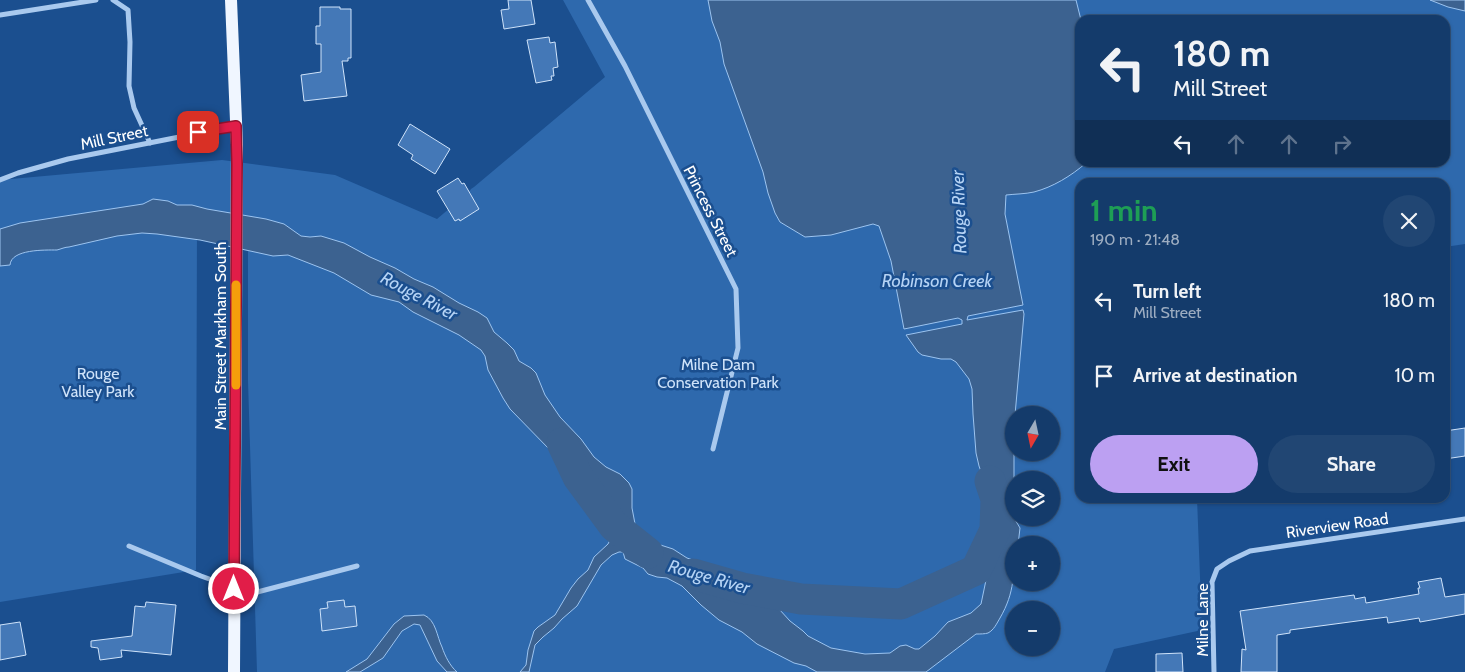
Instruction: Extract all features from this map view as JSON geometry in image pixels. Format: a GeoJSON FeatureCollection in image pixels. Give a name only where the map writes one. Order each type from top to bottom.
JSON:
{"type":"FeatureCollection","features":[{"type":"Feature","properties":{"kind":"main road","name":"Main Street Markham South"},"geometry":{"type":"LineString","coordinates":[[231,0],[237,145],[234,672]]}},
{"type":"Feature","properties":{"kind":"street"},"geometry":{"type":"LineString","coordinates":[[0,15],[96,0]]}},
{"type":"Feature","properties":{"kind":"street"},"geometry":{"type":"LineString","coordinates":[[113,0],[128,10],[130,42],[129,86],[134,108],[150,142]]}},
{"type":"Feature","properties":{"kind":"street","name":"Princess Street"},"geometry":{"type":"LineString","coordinates":[[588,0],[625,66],[736,289],[738,348],[712,449]]}},
{"type":"Feature","properties":{"kind":"street","name":"Mill Street"},"geometry":{"type":"LineString","coordinates":[[0,180],[68,159],[236,126]]}},
{"type":"Feature","properties":{"kind":"street","name":"Riverview Road"},"geometry":{"type":"LineString","coordinates":[[1217,569],[1250,551],[1465,519]]}},
{"type":"Feature","properties":{"kind":"street"},"geometry":{"type":"LineString","coordinates":[[129,546],[208,579],[234,594],[357,566]]}},
{"type":"Feature","properties":{"kind":"street","name":"Milne Lane"},"geometry":{"type":"LineString","coordinates":[[1214,672],[1212,582],[1217,569]]}},
{"type":"Feature","properties":{"kind":"green space","name":"Milne Dam Conservation Park"},"geometry":{"type":"Polygon","coordinates":[[[563,0],[1465,0],[1465,244],[1450,246],[1450,178],[1075,178],[1075,503],[1197,503],[1202,630],[1114,649],[1105,672],[257,672],[248,381],[248,227],[197,221],[196,570],[0,602],[0,180],[222,160],[335,175],[437,219],[605,77],[563,0]]]}},
{"type":"Feature","properties":{"kind":"water","name":"Robinson Creek"},"geometry":{"type":"Polygon","coordinates":[[[708,0],[1076,0],[1080,15],[1075,15],[1075,167],[1081,167],[1068,177],[1041,190],[1031,193],[1006,195],[1005,214],[1023,305],[968,316],[967,320],[1023,310],[1024,314],[1016,406],[1005,406],[1005,461],[1014,461],[1014,471],[1005,471],[1005,526],[1019,526],[1020,528],[1019,536],[1005,536],[1005,591],[1011,591],[1009,600],[1005,601],[1005,609],[992,630],[987,633],[976,634],[926,672],[817,672],[806,666],[794,663],[757,644],[742,632],[719,620],[682,586],[667,578],[648,574],[643,568],[625,559],[623,552],[619,552],[612,555],[601,565],[577,606],[535,645],[529,672],[520,672],[526,665],[534,631],[555,615],[571,588],[588,570],[594,557],[608,544],[615,530],[615,525],[610,509],[602,495],[588,484],[565,474],[550,450],[510,409],[488,370],[485,356],[481,350],[459,335],[413,312],[399,302],[371,295],[334,273],[288,255],[273,256],[200,240],[142,233],[117,236],[57,250],[22,253],[12,260],[10,265],[0,266],[0,229],[20,223],[143,204],[153,199],[168,201],[177,205],[192,205],[266,219],[284,224],[301,236],[321,236],[344,243],[433,287],[487,318],[494,332],[514,350],[519,361],[536,373],[545,395],[560,417],[581,439],[594,457],[606,467],[620,474],[629,483],[632,489],[632,508],[636,529],[648,541],[673,549],[687,558],[696,561],[750,596],[779,609],[808,636],[831,648],[865,654],[890,653],[900,646],[906,645],[919,649],[948,622],[971,613],[981,604],[995,537],[995,521],[990,496],[976,453],[972,389],[969,379],[956,362],[951,359],[922,355],[906,335],[962,324],[962,320],[958,318],[904,329],[891,261],[879,226],[873,224],[831,235],[805,237],[780,222],[775,213],[763,172],[724,64],[720,42],[712,21],[708,0]]]}},
{"type":"Feature","properties":{"kind":"water"},"geometry":{"type":"Polygon","coordinates":[[[1430,0],[1465,0],[1465,11],[1448,7],[1430,0]]]}},
{"type":"Feature","properties":{"kind":"water"},"geometry":{"type":"Polygon","coordinates":[[[424,615],[434,625],[446,657],[457,672],[447,672],[437,661],[420,625],[414,624],[402,631],[383,658],[360,672],[346,672],[367,659],[394,624],[404,616],[424,615]]]}},
{"type":"Feature","properties":{"kind":"building"},"geometry":{"type":"Polygon","coordinates":[[[508,0],[531,0],[535,24],[504,29],[501,10],[509,9],[508,0]]]}},
{"type":"Feature","properties":{"kind":"building"},"geometry":{"type":"Polygon","coordinates":[[[320,7],[351,9],[351,58],[348,58],[348,61],[342,61],[347,96],[304,101],[301,75],[321,72],[321,44],[316,44],[316,26],[320,26],[320,7]]]}},
{"type":"Feature","properties":{"kind":"building"},"geometry":{"type":"Polygon","coordinates":[[[549,37],[550,43],[555,42],[558,67],[553,68],[554,76],[551,76],[552,80],[536,83],[527,40],[549,37]]]}},
{"type":"Feature","properties":{"kind":"building"},"geometry":{"type":"Polygon","coordinates":[[[410,124],[450,149],[435,174],[411,159],[413,155],[398,145],[410,124]]]}},
{"type":"Feature","properties":{"kind":"building"},"geometry":{"type":"Polygon","coordinates":[[[458,178],[462,184],[464,183],[479,209],[460,221],[459,219],[455,221],[437,191],[458,178]]]}},
{"type":"Feature","properties":{"kind":"building"},"geometry":{"type":"Polygon","coordinates":[[[1465,428],[1465,456],[1450,458],[1450,430],[1465,428]]]}},
{"type":"Feature","properties":{"kind":"building"},"geometry":{"type":"Polygon","coordinates":[[[1441,578],[1445,597],[1465,594],[1465,614],[1420,622],[1419,618],[1388,623],[1387,617],[1290,630],[1290,633],[1277,635],[1277,672],[1241,672],[1242,649],[1246,650],[1240,611],[1354,595],[1355,599],[1365,597],[1366,603],[1419,594],[1418,582],[1441,578]]]}},
{"type":"Feature","properties":{"kind":"building"},"geometry":{"type":"Polygon","coordinates":[[[344,600],[345,607],[355,606],[357,626],[322,631],[320,609],[328,608],[327,602],[344,600]]]}},
{"type":"Feature","properties":{"kind":"building"},"geometry":{"type":"Polygon","coordinates":[[[146,602],[176,605],[171,655],[121,650],[122,657],[100,660],[98,648],[91,647],[91,641],[132,636],[135,606],[145,607],[146,602]]]}},
{"type":"Feature","properties":{"kind":"building"},"geometry":{"type":"Polygon","coordinates":[[[20,622],[26,655],[0,660],[0,625],[20,622]]]}},
{"type":"Feature","properties":{"kind":"building"},"geometry":{"type":"Polygon","coordinates":[[[1182,653],[1183,672],[1156,672],[1156,654],[1182,653]]]}},
{"type":"Feature","properties":{"kind":"waterway","name":"Rouge River"},"geometry":{"type":"LineString","coordinates":[[562,443],[578,477],[614,526],[648,553]]}},
{"type":"Feature","properties":{"kind":"waterway","name":"Rouge River"},"geometry":{"type":"LineString","coordinates":[[693,574],[742,588],[801,599],[901,604],[976,570],[995,530],[996,499],[990,481]]}},
{"type":"Feature","properties":{"kind":"slow traffic"},"geometry":{"type":"LineString","coordinates":[[236,285],[236,385]]}},
{"type":"Feature","properties":{"kind":"route"},"geometry":{"type":"LineString","coordinates":[[198,132],[236,126],[234,589]]}},
{"type":"Feature","properties":{"kind":"park label","name":"Rouge Valley Park"},"geometry":{"type":"Point","coordinates":[98,382]}}]}
